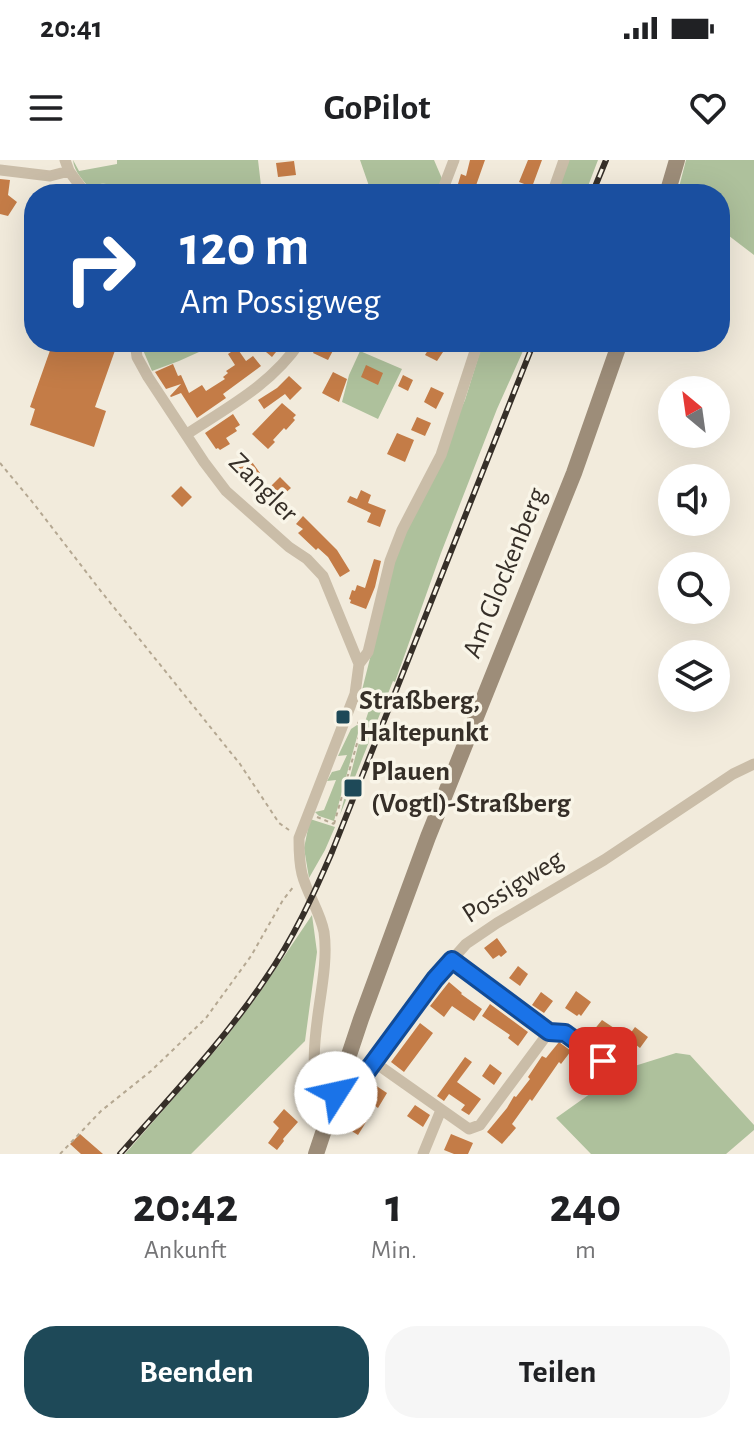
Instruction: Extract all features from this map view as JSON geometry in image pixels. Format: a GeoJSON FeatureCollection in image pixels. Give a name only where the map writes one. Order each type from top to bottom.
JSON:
{"type":"FeatureCollection","features":[{"type":"Feature","properties":{"kind":"main road"},"geometry":{"type":"LineString","coordinates":[[670,184],[677,160]]}},
{"type":"Feature","properties":{"kind":"main road","name":"Am Glockenberg"},"geometry":{"type":"LineString","coordinates":[[316,1154],[428,837],[574,473],[616,352]]}},
{"type":"Feature","properties":{"kind":"street"},"geometry":{"type":"LineString","coordinates":[[445,184],[454,160]]}},
{"type":"Feature","properties":{"kind":"street"},"geometry":{"type":"LineString","coordinates":[[556,184],[564,160]]}},
{"type":"Feature","properties":{"kind":"street"},"geometry":{"type":"LineString","coordinates":[[0,170],[50,176],[67,166],[79,184]]}},
{"type":"Feature","properties":{"kind":"street","name":"Zangler"},"geometry":{"type":"LineString","coordinates":[[136,352],[148,377],[226,491],[323,576],[359,664]]}},
{"type":"Feature","properties":{"kind":"street"},"geometry":{"type":"LineString","coordinates":[[187,434],[266,381],[293,352]]}},
{"type":"Feature","properties":{"kind":"street"},"geometry":{"type":"LineString","coordinates":[[330,1113],[319,1094],[314,1050],[324,981],[324,933],[320,916],[302,877],[299,838],[355,694],[359,664],[368,652],[390,561],[402,530],[441,455],[475,352]]}},
{"type":"Feature","properties":{"kind":"street","name":"Possigweg"},"geometry":{"type":"LineString","coordinates":[[336,1093],[354,1089],[435,979],[466,944],[604,860],[733,774],[754,764]]}},
{"type":"Feature","properties":{"kind":"street"},"geometry":{"type":"LineString","coordinates":[[452,960],[549,1032],[565,1033],[603,1061]]}},
{"type":"Feature","properties":{"kind":"street"},"geometry":{"type":"LineString","coordinates":[[374,1062],[469,1129],[480,1125],[549,1032]]}},
{"type":"Feature","properties":{"kind":"street"},"geometry":{"type":"LineString","coordinates":[[423,1154],[441,1110]]}},
{"type":"Feature","properties":{"kind":"path"},"geometry":{"type":"LineString","coordinates":[[0,463],[240,764],[279,823],[299,838]]}},
{"type":"Feature","properties":{"kind":"path"},"geometry":{"type":"LineString","coordinates":[[318,817],[335,824],[362,726]]}},
{"type":"Feature","properties":{"kind":"path"},"geometry":{"type":"LineString","coordinates":[[60,1154],[101,1111],[151,1071],[206,1018],[251,956],[283,900],[302,877]]}},
{"type":"Feature","properties":{"kind":"green space"},"geometry":{"type":"Polygon","coordinates":[[[73,160],[79,171],[117,164],[117,160],[258,160],[261,184],[86,184],[74,164],[73,160]]]}},
{"type":"Feature","properties":{"kind":"green space"},"geometry":{"type":"Polygon","coordinates":[[[360,160],[434,160],[443,181],[442,184],[368,184],[360,160]]]}},
{"type":"Feature","properties":{"kind":"green space"},"geometry":{"type":"Polygon","coordinates":[[[568,160],[598,160],[589,184],[560,184],[568,160]]]}},
{"type":"Feature","properties":{"kind":"green space"},"geometry":{"type":"Polygon","coordinates":[[[686,160],[754,160],[754,255],[730,237],[730,184],[680,184],[686,160]]]}},
{"type":"Feature","properties":{"kind":"green space"},"geometry":{"type":"Polygon","coordinates":[[[144,352],[199,352],[179,361],[152,371],[144,352]]]}},
{"type":"Feature","properties":{"kind":"green space"},"geometry":{"type":"Polygon","coordinates":[[[360,352],[402,369],[378,419],[342,402],[360,352]]]}},
{"type":"Feature","properties":{"kind":"green space"},"geometry":{"type":"Polygon","coordinates":[[[480,352],[523,352],[497,409],[395,682],[340,815],[370,707],[359,702],[394,563],[465,400],[480,352]]]}},
{"type":"Feature","properties":{"kind":"green space"},"geometry":{"type":"Polygon","coordinates":[[[360,726],[334,821],[315,812],[324,810],[336,780],[327,781],[332,772],[340,770],[347,755],[338,756],[351,729],[360,726]]]}},
{"type":"Feature","properties":{"kind":"green space"},"geometry":{"type":"Polygon","coordinates":[[[310,819],[335,827],[309,878],[304,848],[310,819]]]}},
{"type":"Feature","properties":{"kind":"green space"},"geometry":{"type":"Polygon","coordinates":[[[312,915],[317,952],[305,1041],[191,1154],[125,1154],[220,1045],[312,915]]]}},
{"type":"Feature","properties":{"kind":"green space"},"geometry":{"type":"Polygon","coordinates":[[[676,1053],[690,1055],[754,1125],[754,1130],[726,1154],[591,1154],[556,1118],[625,1069],[676,1053]]]}},
{"type":"Feature","properties":{"kind":"building"},"geometry":{"type":"Polygon","coordinates":[[[470,160],[485,160],[477,184],[458,184],[461,174],[466,176],[470,160]]]}},
{"type":"Feature","properties":{"kind":"building"},"geometry":{"type":"Polygon","coordinates":[[[528,160],[542,160],[533,184],[519,182],[528,160]]]}},
{"type":"Feature","properties":{"kind":"building"},"geometry":{"type":"Polygon","coordinates":[[[294,161],[296,175],[278,177],[276,163],[294,161]]]}},
{"type":"Feature","properties":{"kind":"building"},"geometry":{"type":"Polygon","coordinates":[[[0,179],[10,180],[8,195],[17,202],[8,216],[0,214],[0,179]]]}},
{"type":"Feature","properties":{"kind":"building"},"geometry":{"type":"Polygon","coordinates":[[[49,352],[114,352],[95,407],[106,411],[94,447],[30,425],[35,409],[30,407],[49,352]]]}},
{"type":"Feature","properties":{"kind":"building"},"geometry":{"type":"Polygon","coordinates":[[[240,352],[246,361],[253,356],[261,366],[223,394],[226,398],[197,418],[181,393],[170,396],[181,384],[166,389],[155,372],[173,364],[189,393],[202,385],[206,391],[225,379],[226,371],[235,365],[228,354],[240,352]]]}},
{"type":"Feature","properties":{"kind":"building"},"geometry":{"type":"Polygon","coordinates":[[[314,352],[332,352],[328,360],[314,352]]]}},
{"type":"Feature","properties":{"kind":"building"},"geometry":{"type":"Polygon","coordinates":[[[427,352],[443,352],[437,361],[425,355],[427,352]]]}},
{"type":"Feature","properties":{"kind":"building"},"geometry":{"type":"Polygon","coordinates":[[[366,365],[383,373],[378,385],[361,377],[366,365]]]}},
{"type":"Feature","properties":{"kind":"building"},"geometry":{"type":"Polygon","coordinates":[[[333,372],[347,379],[339,402],[322,393],[333,372]]]}},
{"type":"Feature","properties":{"kind":"building"},"geometry":{"type":"Polygon","coordinates":[[[403,375],[413,380],[408,391],[398,386],[403,375]]]}},
{"type":"Feature","properties":{"kind":"building"},"geometry":{"type":"Polygon","coordinates":[[[289,376],[302,388],[290,400],[285,394],[264,409],[258,400],[289,376]]]}},
{"type":"Feature","properties":{"kind":"building"},"geometry":{"type":"Polygon","coordinates":[[[431,387],[444,393],[436,409],[424,402],[431,387]]]}},
{"type":"Feature","properties":{"kind":"building"},"geometry":{"type":"Polygon","coordinates":[[[282,403],[296,415],[295,420],[286,430],[284,428],[268,449],[252,434],[282,403]]]}},
{"type":"Feature","properties":{"kind":"building"},"geometry":{"type":"Polygon","coordinates":[[[233,414],[240,425],[226,438],[230,444],[216,449],[205,433],[233,414]]]}},
{"type":"Feature","properties":{"kind":"building"},"geometry":{"type":"Polygon","coordinates":[[[417,417],[431,423],[425,436],[411,430],[417,417]]]}},
{"type":"Feature","properties":{"kind":"building"},"geometry":{"type":"Polygon","coordinates":[[[397,433],[414,440],[405,462],[387,454],[397,433]]]}},
{"type":"Feature","properties":{"kind":"building"},"geometry":{"type":"Polygon","coordinates":[[[247,455],[260,473],[248,486],[232,468],[247,455]]]}},
{"type":"Feature","properties":{"kind":"building"},"geometry":{"type":"Polygon","coordinates":[[[280,477],[291,488],[283,495],[281,492],[268,505],[260,497],[280,477]]]}},
{"type":"Feature","properties":{"kind":"building"},"geometry":{"type":"Polygon","coordinates":[[[181,486],[192,497],[182,507],[171,496],[181,486]]]}},
{"type":"Feature","properties":{"kind":"building"},"geometry":{"type":"Polygon","coordinates":[[[361,490],[371,495],[368,503],[386,510],[380,527],[367,522],[371,513],[347,502],[350,496],[357,499],[361,490]]]}},
{"type":"Feature","properties":{"kind":"building"},"geometry":{"type":"Polygon","coordinates":[[[303,516],[337,550],[350,571],[340,577],[328,557],[298,533],[303,529],[296,524],[303,516]]]}},
{"type":"Feature","properties":{"kind":"building"},"geometry":{"type":"Polygon","coordinates":[[[374,559],[381,561],[366,609],[350,603],[349,599],[357,585],[365,588],[374,559]]]}},
{"type":"Feature","properties":{"kind":"building"},"geometry":{"type":"Polygon","coordinates":[[[497,938],[507,952],[493,959],[484,948],[497,938]]]}},
{"type":"Feature","properties":{"kind":"building"},"geometry":{"type":"Polygon","coordinates":[[[518,966],[528,974],[520,986],[509,978],[518,966]]]}},
{"type":"Feature","properties":{"kind":"building"},"geometry":{"type":"Polygon","coordinates":[[[449,982],[482,1009],[474,1021],[452,1006],[444,1017],[430,1006],[449,982]]]}},
{"type":"Feature","properties":{"kind":"building"},"geometry":{"type":"Polygon","coordinates":[[[576,991],[591,1002],[581,1016],[565,1008],[576,991]]]}},
{"type":"Feature","properties":{"kind":"building"},"geometry":{"type":"Polygon","coordinates":[[[541,992],[553,1001],[544,1013],[532,1005],[541,992]]]}},
{"type":"Feature","properties":{"kind":"building"},"geometry":{"type":"Polygon","coordinates":[[[490,1004],[528,1032],[518,1046],[508,1038],[510,1035],[482,1016],[490,1004]]]}},
{"type":"Feature","properties":{"kind":"building"},"geometry":{"type":"Polygon","coordinates":[[[602,1020],[614,1028],[606,1040],[593,1031],[602,1020]]]}},
{"type":"Feature","properties":{"kind":"building"},"geometry":{"type":"Polygon","coordinates":[[[420,1023],[433,1033],[404,1072],[391,1062],[420,1023]]]}},
{"type":"Feature","properties":{"kind":"building"},"geometry":{"type":"Polygon","coordinates":[[[635,1027],[648,1037],[640,1048],[627,1038],[635,1027]]]}},
{"type":"Feature","properties":{"kind":"building"},"geometry":{"type":"Polygon","coordinates":[[[559,1042],[571,1051],[561,1064],[559,1062],[532,1101],[530,1099],[512,1124],[516,1128],[502,1144],[487,1132],[530,1079],[528,1077],[542,1056],[546,1058],[559,1042]]]}},
{"type":"Feature","properties":{"kind":"building"},"geometry":{"type":"Polygon","coordinates":[[[465,1057],[472,1062],[457,1082],[481,1099],[469,1115],[461,1110],[465,1105],[449,1094],[444,1101],[437,1096],[465,1057]]]}},
{"type":"Feature","properties":{"kind":"building"},"geometry":{"type":"Polygon","coordinates":[[[490,1064],[502,1073],[494,1085],[482,1076],[490,1064]]]}},
{"type":"Feature","properties":{"kind":"building"},"geometry":{"type":"Polygon","coordinates":[[[375,1085],[387,1093],[378,1108],[365,1099],[375,1085]]]}},
{"type":"Feature","properties":{"kind":"building"},"geometry":{"type":"Polygon","coordinates":[[[415,1105],[430,1115],[423,1127],[407,1116],[415,1105]]]}},
{"type":"Feature","properties":{"kind":"building"},"geometry":{"type":"Polygon","coordinates":[[[284,1109],[298,1122],[277,1150],[268,1143],[279,1128],[273,1122],[284,1109]]]}},
{"type":"Feature","properties":{"kind":"building"},"geometry":{"type":"Polygon","coordinates":[[[352,1114],[368,1119],[358,1135],[345,1127],[352,1114]]]}},
{"type":"Feature","properties":{"kind":"building"},"geometry":{"type":"Polygon","coordinates":[[[80,1134],[103,1154],[81,1154],[70,1144],[80,1134]]]}},
{"type":"Feature","properties":{"kind":"building"},"geometry":{"type":"Polygon","coordinates":[[[451,1134],[473,1143],[468,1154],[444,1150],[451,1134]]]}},
{"type":"Feature","properties":{"kind":"railway"},"geometry":{"type":"LineString","coordinates":[[596,184],[606,160]]}},
{"type":"Feature","properties":{"kind":"railway"},"geometry":{"type":"LineString","coordinates":[[120,1154],[250,1001],[302,917],[332,852],[530,352]]}},
{"type":"Feature","properties":{"kind":"place","name":"Straßberg, Haltepunkt"},"geometry":{"type":"Point","coordinates":[343,717]}},
{"type":"Feature","properties":{"kind":"place","name":"Plauen (Vogtl)-Straßberg"},"geometry":{"type":"Point","coordinates":[353,788]}},
{"type":"Feature","properties":{"kind":"route"},"geometry":{"type":"LineString","coordinates":[[336,1093],[354,1089],[452,960],[549,1032],[565,1033],[603,1061]]}}]}
